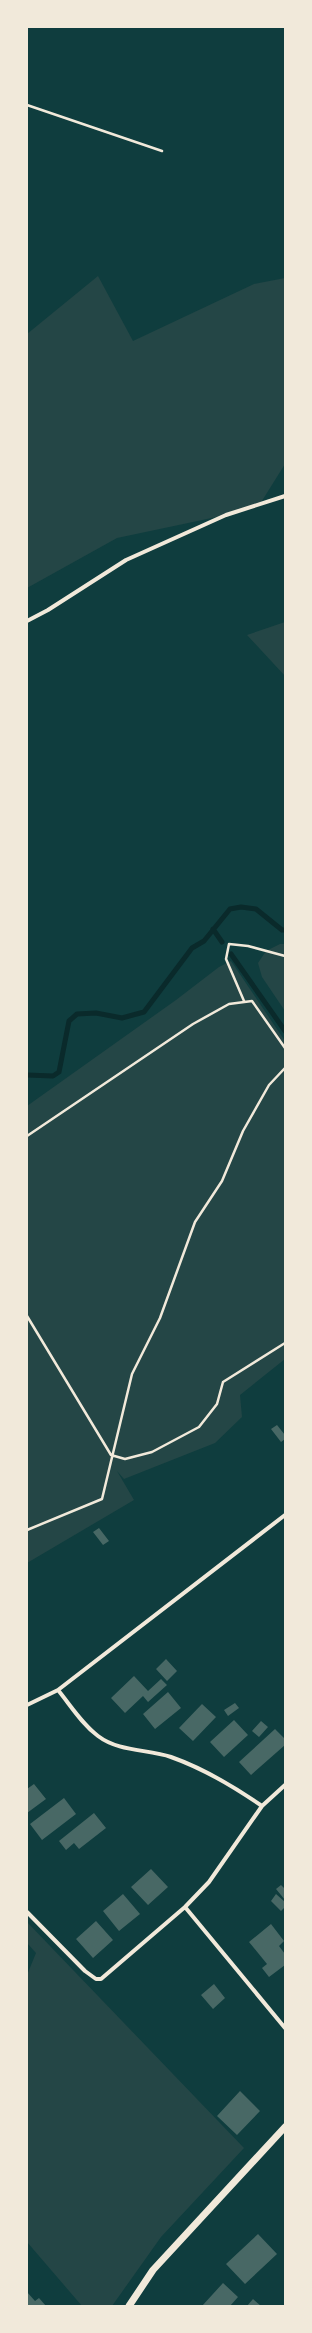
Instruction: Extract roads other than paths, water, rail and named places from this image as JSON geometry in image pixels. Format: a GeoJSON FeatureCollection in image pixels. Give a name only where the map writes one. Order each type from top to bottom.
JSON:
{"type":"FeatureCollection","features":[{"type":"Feature","properties":{"kind":"street"},"geometry":{"type":"LineString","coordinates":[[27,621],[48,610],[126,560],[226,515],[285,496]]}},
{"type":"Feature","properties":{"kind":"street"},"geometry":{"type":"LineString","coordinates":[[27,1704],[58,1690],[285,1515]]}},
{"type":"Feature","properties":{"kind":"street"},"geometry":{"type":"LineString","coordinates":[[58,1690],[83,1722],[99,1737],[119,1746],[169,1756],[196,1766],[227,1782],[262,1806]]}},
{"type":"Feature","properties":{"kind":"street"},"geometry":{"type":"LineString","coordinates":[[27,1912],[85,1972],[96,1979],[101,1979],[185,1907],[209,1882],[262,1806],[285,1785]]}},
{"type":"Feature","properties":{"kind":"street"},"geometry":{"type":"LineString","coordinates":[[185,1907],[285,2028]]}},
{"type":"Feature","properties":{"kind":"street"},"geometry":{"type":"LineString","coordinates":[[129,2306],[153,2270],[285,2127]]}},
{"type":"Feature","properties":{"kind":"waterway"},"geometry":{"type":"LineString","coordinates":[[27,1075],[53,1076],[59,1072],[69,1021],[77,1014],[96,1013],[122,1018],[144,1012],[192,948],[204,941],[230,909],[241,907],[256,909],[282,930],[285,930]]}},
{"type":"Feature","properties":{"kind":"waterway"},"geometry":{"type":"LineString","coordinates":[[213,929],[222,942]]}},
{"type":"Feature","properties":{"kind":"waterway"},"geometry":{"type":"LineString","coordinates":[[231,954],[285,1031]]}}]}
